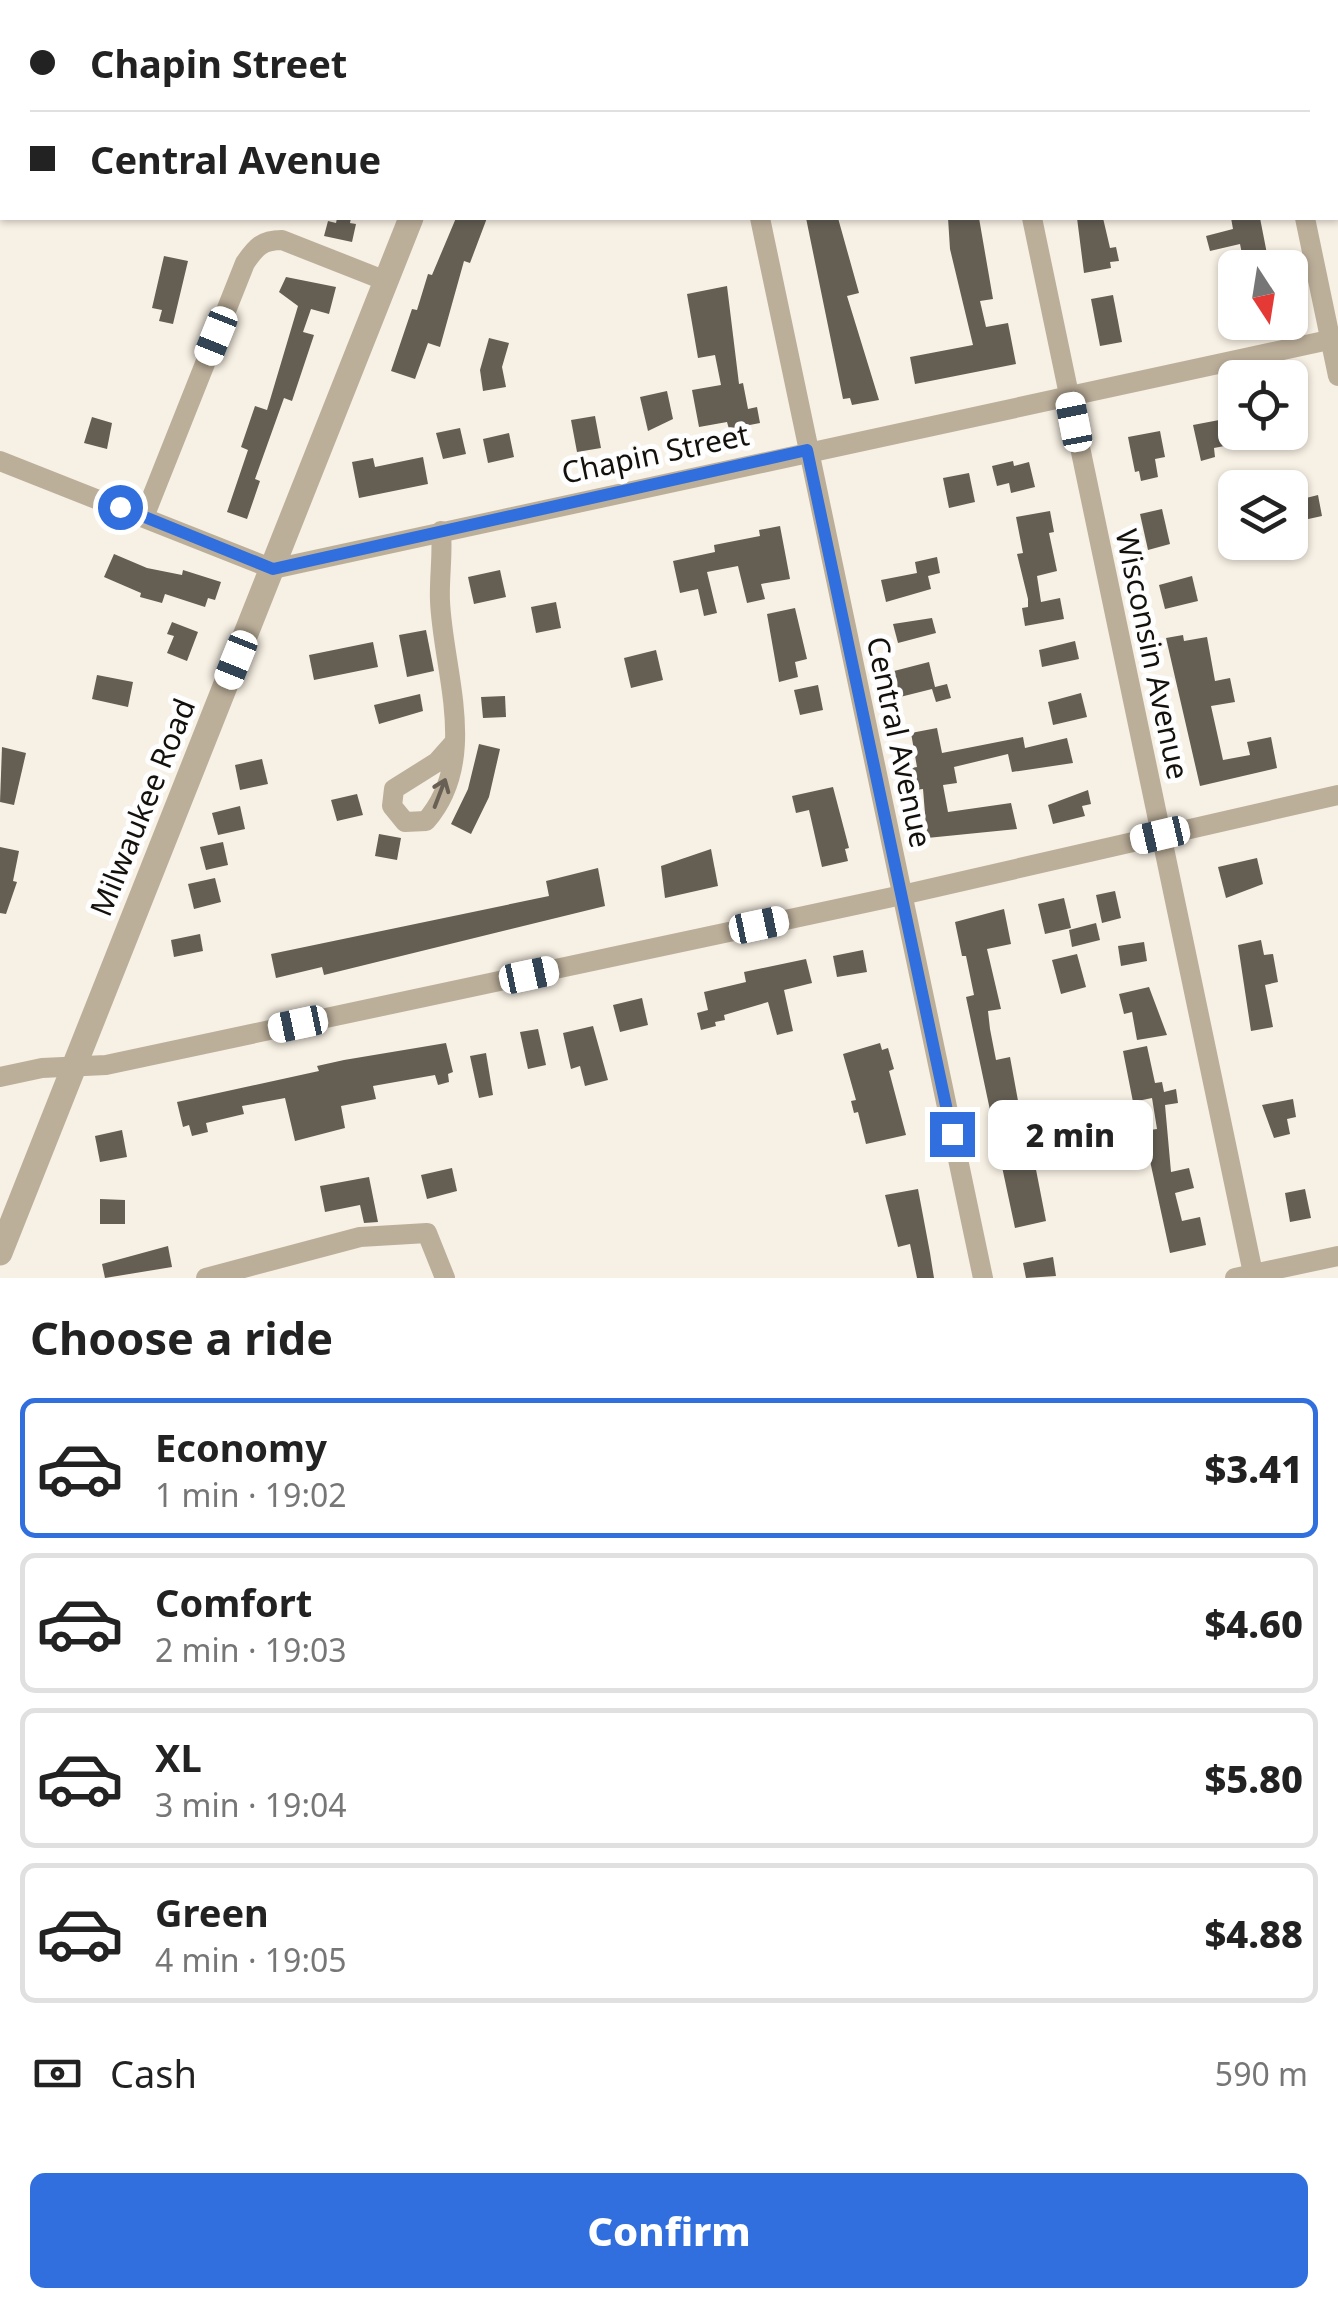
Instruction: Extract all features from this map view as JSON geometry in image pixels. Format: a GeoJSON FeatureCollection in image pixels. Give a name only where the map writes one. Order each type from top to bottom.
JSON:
{"type":"FeatureCollection","features":[{"type":"Feature","properties":{"kind":"street","name":"Milwaukee Road"},"geometry":{"type":"LineString","coordinates":[[0,1253],[410,220]]}},
{"type":"Feature","properties":{"kind":"street","name":"Central Avenue"},"geometry":{"type":"LineString","coordinates":[[760,220],[983,1278]]}},
{"type":"Feature","properties":{"kind":"street","name":"Wisconsin Avenue"},"geometry":{"type":"LineString","coordinates":[[1032,220],[1248,1277]]}},
{"type":"Feature","properties":{"kind":"street"},"geometry":{"type":"LineString","coordinates":[[1305,220],[1334,339],[1338,376]]}},
{"type":"Feature","properties":{"kind":"street"},"geometry":{"type":"LineString","coordinates":[[144,517],[245,264],[262,244],[282,240],[386,280]]}},
{"type":"Feature","properties":{"kind":"street","name":"Chapin Street"},"geometry":{"type":"LineString","coordinates":[[273,569],[807,450],[1334,339]]}},
{"type":"Feature","properties":{"kind":"street"},"geometry":{"type":"LineString","coordinates":[[0,461],[273,569]]}},
{"type":"Feature","properties":{"kind":"street"},"geometry":{"type":"LineString","coordinates":[[441,531],[440,602],[457,727],[453,744]]}},
{"type":"Feature","properties":{"kind":"street"},"geometry":{"type":"LineString","coordinates":[[0,1076],[106,1066],[902,895],[1338,795]]}},
{"type":"Feature","properties":{"kind":"street"},"geometry":{"type":"LineString","coordinates":[[206,1278],[360,1237],[427,1233],[445,1278]]}},
{"type":"Feature","properties":{"kind":"street"},"geometry":{"type":"LineString","coordinates":[[1248,1277],[1338,1256]]}},
{"type":"Feature","properties":{"kind":"building"},"geometry":{"type":"Polygon","coordinates":[[[351,220],[356,224],[352,242],[324,236],[328,221],[351,220]]]}},
{"type":"Feature","properties":{"kind":"building"},"geometry":{"type":"Polygon","coordinates":[[[455,220],[486,220],[470,263],[464,261],[440,347],[428,343],[415,379],[391,371],[412,309],[417,310],[428,274],[432,275],[455,220]]]}},
{"type":"Feature","properties":{"kind":"building"},"geometry":{"type":"Polygon","coordinates":[[[806,220],[839,220],[859,293],[847,296],[879,400],[852,405],[850,398],[843,399],[806,220]]]}},
{"type":"Feature","properties":{"kind":"building"},"geometry":{"type":"Polygon","coordinates":[[[948,220],[979,220],[993,299],[980,301],[986,327],[1008,323],[1016,364],[915,384],[910,357],[973,345],[950,249],[948,220]]]}},
{"type":"Feature","properties":{"kind":"building"},"geometry":{"type":"Polygon","coordinates":[[[1077,220],[1103,220],[1110,248],[1116,247],[1119,261],[1110,262],[1111,268],[1084,273],[1077,220]]]}},
{"type":"Feature","properties":{"kind":"building"},"geometry":{"type":"Polygon","coordinates":[[[1231,220],[1260,220],[1266,250],[1241,250],[1240,244],[1210,251],[1206,236],[1233,229],[1231,220]]]}},
{"type":"Feature","properties":{"kind":"building"},"geometry":{"type":"Polygon","coordinates":[[[164,256],[188,261],[173,324],[159,321],[162,310],[152,308],[164,256]]]}},
{"type":"Feature","properties":{"kind":"building"},"geometry":{"type":"Polygon","coordinates":[[[286,277],[336,287],[329,314],[311,309],[303,332],[314,335],[292,401],[284,398],[255,479],[260,481],[247,519],[227,512],[248,450],[241,447],[255,406],[267,410],[298,306],[279,292],[286,277]]]}},
{"type":"Feature","properties":{"kind":"building"},"geometry":{"type":"Polygon","coordinates":[[[727,286],[739,384],[743,383],[748,409],[757,407],[760,423],[729,429],[727,422],[699,427],[692,390],[721,385],[715,355],[698,358],[687,294],[727,286]]]}},
{"type":"Feature","properties":{"kind":"building"},"geometry":{"type":"Polygon","coordinates":[[[1113,295],[1122,342],[1100,346],[1091,299],[1113,295]]]}},
{"type":"Feature","properties":{"kind":"building"},"geometry":{"type":"Polygon","coordinates":[[[489,338],[509,343],[502,367],[506,387],[483,391],[480,370],[489,338]]]}},
{"type":"Feature","properties":{"kind":"building"},"geometry":{"type":"Polygon","coordinates":[[[667,391],[673,419],[648,431],[640,397],[667,391]]]}},
{"type":"Feature","properties":{"kind":"building"},"geometry":{"type":"Polygon","coordinates":[[[595,416],[601,448],[577,452],[571,420],[595,416]]]}},
{"type":"Feature","properties":{"kind":"building"},"geometry":{"type":"Polygon","coordinates":[[[92,417],[112,423],[107,449],[84,443],[92,417]]]}},
{"type":"Feature","properties":{"kind":"building"},"geometry":{"type":"Polygon","coordinates":[[[1218,420],[1215,457],[1201,461],[1193,425],[1218,420]]]}},
{"type":"Feature","properties":{"kind":"building"},"geometry":{"type":"Polygon","coordinates":[[[460,428],[466,454],[443,459],[436,433],[460,428]]]}},
{"type":"Feature","properties":{"kind":"building"},"geometry":{"type":"Polygon","coordinates":[[[1160,431],[1165,457],[1155,459],[1158,477],[1141,481],[1139,471],[1135,472],[1128,437],[1160,431]]]}},
{"type":"Feature","properties":{"kind":"building"},"geometry":{"type":"Polygon","coordinates":[[[509,433],[514,457],[488,463],[483,439],[509,433]]]}},
{"type":"Feature","properties":{"kind":"building"},"geometry":{"type":"Polygon","coordinates":[[[423,457],[428,484],[359,498],[352,462],[373,458],[375,467],[423,457]]]}},
{"type":"Feature","properties":{"kind":"building"},"geometry":{"type":"Polygon","coordinates":[[[1013,461],[1014,466],[1029,462],[1035,487],[1011,493],[1009,483],[997,486],[992,466],[1013,461]]]}},
{"type":"Feature","properties":{"kind":"building"},"geometry":{"type":"Polygon","coordinates":[[[969,473],[975,502],[949,508],[943,478],[969,473]]]}},
{"type":"Feature","properties":{"kind":"building"},"geometry":{"type":"Polygon","coordinates":[[[1318,495],[1322,516],[1308,519],[1308,498],[1318,495]]]}},
{"type":"Feature","properties":{"kind":"building"},"geometry":{"type":"Polygon","coordinates":[[[1162,509],[1170,544],[1148,550],[1140,514],[1162,509]]]}},
{"type":"Feature","properties":{"kind":"building"},"geometry":{"type":"Polygon","coordinates":[[[1050,511],[1054,532],[1049,533],[1057,571],[1037,576],[1041,602],[1060,598],[1064,619],[1025,626],[1022,608],[1028,607],[1028,599],[1017,554],[1023,553],[1016,517],[1050,511]]]}},
{"type":"Feature","properties":{"kind":"building"},"geometry":{"type":"Polygon","coordinates":[[[780,526],[790,579],[761,584],[765,599],[747,603],[738,566],[707,572],[717,613],[704,616],[698,589],[680,593],[673,561],[715,552],[714,545],[760,536],[759,530],[780,526]]]}},
{"type":"Feature","properties":{"kind":"building"},"geometry":{"type":"Polygon","coordinates":[[[114,554],[147,568],[182,575],[183,570],[221,582],[215,600],[208,598],[205,607],[165,594],[162,603],[140,597],[141,593],[104,577],[114,554]]]}},
{"type":"Feature","properties":{"kind":"building"},"geometry":{"type":"Polygon","coordinates":[[[937,557],[940,573],[928,576],[931,589],[886,602],[881,580],[917,573],[915,562],[937,557]]]}},
{"type":"Feature","properties":{"kind":"building"},"geometry":{"type":"Polygon","coordinates":[[[500,570],[506,597],[474,604],[468,577],[500,570]]]}},
{"type":"Feature","properties":{"kind":"building"},"geometry":{"type":"Polygon","coordinates":[[[1192,576],[1198,601],[1165,609],[1159,585],[1192,576]]]}},
{"type":"Feature","properties":{"kind":"building"},"geometry":{"type":"Polygon","coordinates":[[[556,602],[561,628],[536,633],[531,607],[556,602]]]}},
{"type":"Feature","properties":{"kind":"building"},"geometry":{"type":"Polygon","coordinates":[[[795,608],[807,659],[795,662],[798,677],[779,682],[767,614],[795,608]]]}},
{"type":"Feature","properties":{"kind":"building"},"geometry":{"type":"Polygon","coordinates":[[[932,618],[936,633],[898,643],[893,624],[932,618]]]}},
{"type":"Feature","properties":{"kind":"building"},"geometry":{"type":"Polygon","coordinates":[[[172,622],[198,632],[187,661],[167,653],[174,636],[167,634],[172,622]]]}},
{"type":"Feature","properties":{"kind":"building"},"geometry":{"type":"Polygon","coordinates":[[[426,630],[434,671],[407,677],[399,635],[426,630]]]}},
{"type":"Feature","properties":{"kind":"building"},"geometry":{"type":"Polygon","coordinates":[[[1183,635],[1184,641],[1207,637],[1215,681],[1230,678],[1235,702],[1211,706],[1223,760],[1250,755],[1247,742],[1271,737],[1277,768],[1200,786],[1166,638],[1183,635]]]}},
{"type":"Feature","properties":{"kind":"building"},"geometry":{"type":"Polygon","coordinates":[[[1075,641],[1079,659],[1042,667],[1039,650],[1075,641]]]}},
{"type":"Feature","properties":{"kind":"building"},"geometry":{"type":"Polygon","coordinates":[[[373,642],[378,667],[314,680],[309,655],[373,642]]]}},
{"type":"Feature","properties":{"kind":"building"},"geometry":{"type":"Polygon","coordinates":[[[656,650],[663,680],[631,688],[624,658],[656,650]]]}},
{"type":"Feature","properties":{"kind":"building"},"geometry":{"type":"Polygon","coordinates":[[[929,662],[935,687],[947,684],[951,698],[936,702],[932,689],[900,697],[894,671],[929,662]]]}},
{"type":"Feature","properties":{"kind":"building"},"geometry":{"type":"Polygon","coordinates":[[[97,675],[133,682],[128,707],[92,699],[97,675]]]}},
{"type":"Feature","properties":{"kind":"building"},"geometry":{"type":"Polygon","coordinates":[[[818,685],[823,710],[800,715],[794,690],[818,685]]]}},
{"type":"Feature","properties":{"kind":"building"},"geometry":{"type":"Polygon","coordinates":[[[1081,693],[1087,717],[1053,725],[1048,702],[1081,693]]]}},
{"type":"Feature","properties":{"kind":"building"},"geometry":{"type":"Polygon","coordinates":[[[420,694],[423,711],[379,724],[374,705],[420,694]]]}},
{"type":"Feature","properties":{"kind":"building"},"geometry":{"type":"Polygon","coordinates":[[[505,696],[506,717],[483,718],[481,697],[505,696]]]}},
{"type":"Feature","properties":{"kind":"building"},"geometry":{"type":"Polygon","coordinates":[[[937,728],[942,753],[1023,737],[1025,748],[1067,738],[1073,763],[1012,772],[1008,754],[954,767],[957,783],[943,785],[948,812],[1011,803],[1017,829],[927,838],[923,789],[915,790],[911,768],[917,767],[911,733],[937,728]]]}},
{"type":"Feature","properties":{"kind":"building"},"geometry":{"type":"Polygon","coordinates":[[[479,744],[500,749],[489,797],[471,834],[451,824],[468,789],[479,744]]]}},
{"type":"Feature","properties":{"kind":"building"},"geometry":{"type":"Polygon","coordinates":[[[2,747],[26,753],[14,805],[0,802],[2,747]]]}},
{"type":"Feature","properties":{"kind":"building"},"geometry":{"type":"Polygon","coordinates":[[[262,759],[268,784],[240,790],[235,765],[262,759]]]}},
{"type":"Feature","properties":{"kind":"building"},"geometry":{"type":"Polygon","coordinates":[[[833,787],[849,848],[845,849],[848,861],[822,867],[809,810],[796,813],[792,796],[833,787]]]}},
{"type":"Feature","properties":{"kind":"building"},"geometry":{"type":"Polygon","coordinates":[[[1088,790],[1091,804],[1082,806],[1085,816],[1053,824],[1048,805],[1088,790]]]}},
{"type":"Feature","properties":{"kind":"building"},"geometry":{"type":"Polygon","coordinates":[[[357,794],[363,815],[337,821],[331,800],[357,794]]]}},
{"type":"Feature","properties":{"kind":"building"},"geometry":{"type":"Polygon","coordinates":[[[240,806],[245,829],[218,835],[212,813],[240,806]]]}},
{"type":"Feature","properties":{"kind":"building"},"geometry":{"type":"Polygon","coordinates":[[[379,834],[401,838],[397,860],[375,856],[379,834]]]}},
{"type":"Feature","properties":{"kind":"building"},"geometry":{"type":"Polygon","coordinates":[[[223,842],[228,865],[206,870],[200,847],[223,842]]]}},
{"type":"Feature","properties":{"kind":"building"},"geometry":{"type":"Polygon","coordinates":[[[0,847],[19,851],[13,881],[17,882],[6,914],[0,913],[0,847]]]}},
{"type":"Feature","properties":{"kind":"building"},"geometry":{"type":"Polygon","coordinates":[[[711,849],[718,886],[665,898],[661,866],[711,849]]]}},
{"type":"Feature","properties":{"kind":"building"},"geometry":{"type":"Polygon","coordinates":[[[1257,858],[1263,884],[1226,898],[1218,867],[1257,858]]]}},
{"type":"Feature","properties":{"kind":"building"},"geometry":{"type":"Polygon","coordinates":[[[598,868],[605,906],[324,975],[322,967],[276,978],[271,954],[549,896],[546,881],[598,868]]]}},
{"type":"Feature","properties":{"kind":"building"},"geometry":{"type":"Polygon","coordinates":[[[215,878],[221,902],[194,909],[188,884],[215,878]]]}},
{"type":"Feature","properties":{"kind":"building"},"geometry":{"type":"Polygon","coordinates":[[[1115,891],[1121,918],[1102,923],[1096,895],[1115,891]]]}},
{"type":"Feature","properties":{"kind":"building"},"geometry":{"type":"Polygon","coordinates":[[[1064,898],[1071,928],[1045,934],[1038,904],[1064,898]]]}},
{"type":"Feature","properties":{"kind":"building"},"geometry":{"type":"Polygon","coordinates":[[[1004,909],[1011,944],[987,949],[1001,1009],[988,1011],[990,1029],[996,1060],[1010,1057],[1023,1128],[1038,1125],[1043,1146],[1032,1149],[1046,1221],[1015,1228],[966,997],[974,995],[955,922],[1004,909]]]}},
{"type":"Feature","properties":{"kind":"building"},"geometry":{"type":"Polygon","coordinates":[[[1096,923],[1100,940],[1072,947],[1069,930],[1096,923]]]}},
{"type":"Feature","properties":{"kind":"building"},"geometry":{"type":"Polygon","coordinates":[[[200,934],[203,951],[174,957],[171,940],[200,934]]]}},
{"type":"Feature","properties":{"kind":"building"},"geometry":{"type":"Polygon","coordinates":[[[1261,940],[1264,955],[1273,954],[1278,982],[1265,985],[1273,1027],[1251,1031],[1238,945],[1261,940]]]}},
{"type":"Feature","properties":{"kind":"building"},"geometry":{"type":"Polygon","coordinates":[[[1144,942],[1147,961],[1121,966],[1118,946],[1144,942]]]}},
{"type":"Feature","properties":{"kind":"building"},"geometry":{"type":"Polygon","coordinates":[[[863,950],[867,972],[837,977],[833,956],[863,950]]]}},
{"type":"Feature","properties":{"kind":"building"},"geometry":{"type":"Polygon","coordinates":[[[1077,954],[1086,987],[1061,994],[1052,960],[1077,954]]]}},
{"type":"Feature","properties":{"kind":"building"},"geometry":{"type":"Polygon","coordinates":[[[806,959],[812,983],[784,990],[793,1031],[777,1035],[768,1002],[724,1015],[725,1020],[715,1022],[716,1026],[701,1030],[697,1013],[708,1010],[704,992],[746,982],[744,972],[806,959]]]}},
{"type":"Feature","properties":{"kind":"building"},"geometry":{"type":"Polygon","coordinates":[[[1149,987],[1167,1035],[1137,1040],[1132,1012],[1124,1014],[1119,994],[1149,987]]]}},
{"type":"Feature","properties":{"kind":"building"},"geometry":{"type":"Polygon","coordinates":[[[642,998],[648,1025],[620,1032],[613,1005],[642,998]]]}},
{"type":"Feature","properties":{"kind":"building"},"geometry":{"type":"Polygon","coordinates":[[[593,1026],[608,1080],[585,1086],[580,1066],[571,1069],[563,1033],[593,1026]]]}},
{"type":"Feature","properties":{"kind":"building"},"geometry":{"type":"Polygon","coordinates":[[[538,1029],[546,1065],[528,1069],[520,1032],[538,1029]]]}},
{"type":"Feature","properties":{"kind":"building"},"geometry":{"type":"Polygon","coordinates":[[[446,1043],[453,1072],[448,1074],[449,1082],[438,1085],[435,1075],[373,1086],[376,1099],[341,1106],[345,1128],[295,1141],[285,1098],[242,1106],[244,1114],[206,1123],[208,1132],[192,1136],[189,1125],[183,1127],[177,1102],[319,1071],[317,1066],[344,1060],[446,1043]]]}},
{"type":"Feature","properties":{"kind":"building"},"geometry":{"type":"Polygon","coordinates":[[[880,1043],[882,1050],[888,1048],[894,1069],[889,1071],[906,1135],[866,1144],[858,1112],[854,1113],[851,1101],[856,1100],[843,1054],[880,1043]]]}},
{"type":"Feature","properties":{"kind":"building"},"geometry":{"type":"Polygon","coordinates":[[[1147,1046],[1155,1083],[1162,1082],[1164,1092],[1176,1089],[1178,1103],[1165,1105],[1171,1172],[1189,1168],[1194,1188],[1175,1193],[1182,1221],[1200,1217],[1206,1245],[1170,1253],[1147,1147],[1153,1146],[1150,1130],[1157,1129],[1152,1098],[1133,1102],[1123,1051],[1147,1046]]]}},
{"type":"Feature","properties":{"kind":"building"},"geometry":{"type":"Polygon","coordinates":[[[486,1053],[493,1095],[479,1098],[470,1056],[486,1053]]]}},
{"type":"Feature","properties":{"kind":"building"},"geometry":{"type":"Polygon","coordinates":[[[1293,1099],[1296,1117],[1287,1119],[1290,1134],[1274,1138],[1262,1105],[1293,1099]]]}},
{"type":"Feature","properties":{"kind":"building"},"geometry":{"type":"Polygon","coordinates":[[[122,1130],[127,1157],[100,1162],[95,1136],[122,1130]]]}},
{"type":"Feature","properties":{"kind":"building"},"geometry":{"type":"Polygon","coordinates":[[[452,1168],[457,1191],[427,1199],[421,1175],[452,1168]]]}},
{"type":"Feature","properties":{"kind":"building"},"geometry":{"type":"Polygon","coordinates":[[[369,1177],[378,1222],[364,1223],[360,1205],[325,1212],[320,1186],[369,1177]]]}},
{"type":"Feature","properties":{"kind":"building"},"geometry":{"type":"Polygon","coordinates":[[[918,1189],[934,1278],[917,1278],[910,1244],[898,1247],[885,1195],[918,1189]]]}},
{"type":"Feature","properties":{"kind":"building"},"geometry":{"type":"Polygon","coordinates":[[[1305,1189],[1311,1218],[1290,1222],[1285,1193],[1305,1189]]]}},
{"type":"Feature","properties":{"kind":"building"},"geometry":{"type":"Polygon","coordinates":[[[100,1199],[125,1200],[125,1224],[100,1224],[100,1199]]]}},
{"type":"Feature","properties":{"kind":"building"},"geometry":{"type":"Polygon","coordinates":[[[168,1246],[172,1267],[105,1278],[102,1264],[168,1246]]]}},
{"type":"Feature","properties":{"kind":"building"},"geometry":{"type":"Polygon","coordinates":[[[1053,1257],[1056,1276],[1026,1278],[1023,1263],[1053,1257]]]}},
{"type":"Feature","properties":{"kind":"route"},"geometry":{"type":"LineString","coordinates":[[120,507],[273,569],[807,450],[952,1134]]}}]}
